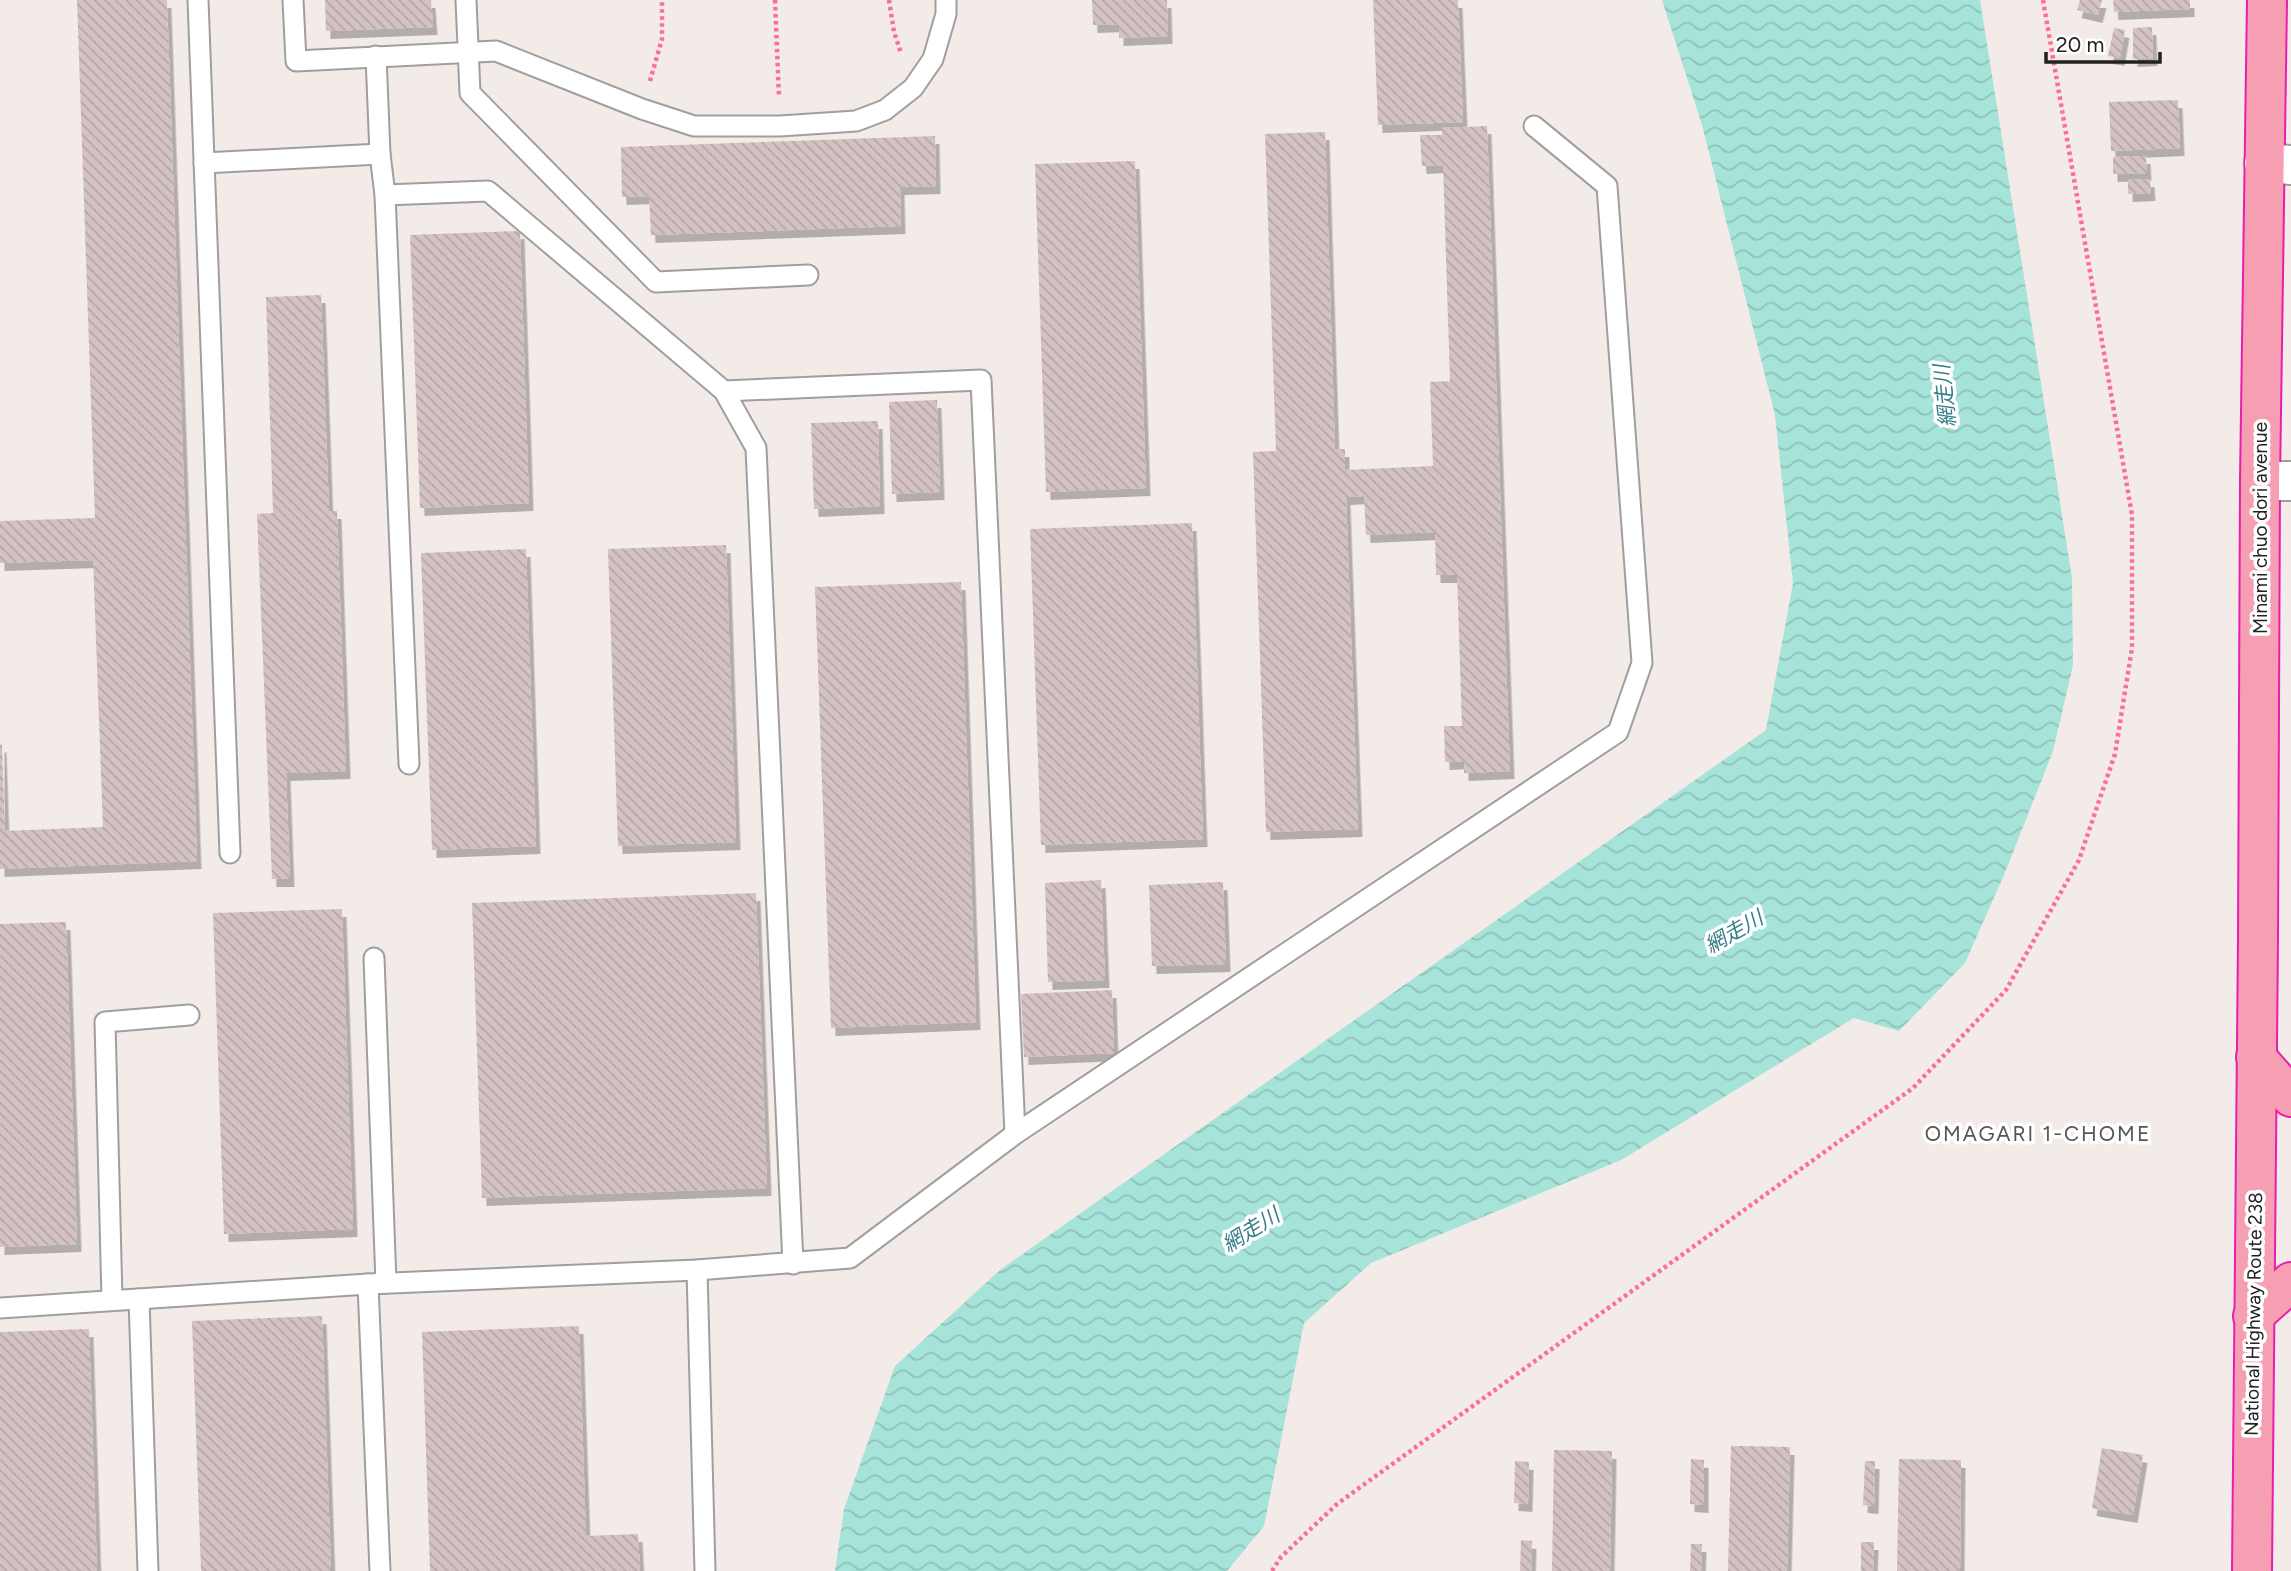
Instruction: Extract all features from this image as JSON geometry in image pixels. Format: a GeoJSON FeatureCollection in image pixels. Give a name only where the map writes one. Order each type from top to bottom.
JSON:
{"type":"FeatureCollection","features":[{"type":"Feature","properties":{"kind":"highway","name":"Minami chuo dori avenue"},"geometry":{"type":"LineString","coordinates":[[2256,1057],[2275,481],[2278,164],[2267,0]]}},
{"type":"Feature","properties":{"kind":"highway"},"geometry":{"type":"LineString","coordinates":[[2256,1057],[2291,1097]]}},
{"type":"Feature","properties":{"kind":"highway","name":"National Highway Route 238"},"geometry":{"type":"LineString","coordinates":[[2252,1571],[2256,1057]]}},
{"type":"Feature","properties":{"kind":"highway"},"geometry":{"type":"LineString","coordinates":[[2253,1316],[2291,1282]]}},
{"type":"Feature","properties":{"kind":"lane"},"geometry":{"type":"LineString","coordinates":[[198,0],[230,853]]}},
{"type":"Feature","properties":{"kind":"lane"},"geometry":{"type":"LineString","coordinates":[[293,0],[296,61],[496,51],[642,108],[694,125],[780,126],[856,121],[885,110],[913,88],[933,59],[946,14],[946,0]]}},
{"type":"Feature","properties":{"kind":"lane"},"geometry":{"type":"LineString","coordinates":[[466,0],[470,93],[656,282],[808,275]]}},
{"type":"Feature","properties":{"kind":"lane"},"geometry":{"type":"LineString","coordinates":[[376,56],[380,154],[385,195],[409,764]]}},
{"type":"Feature","properties":{"kind":"lane"},"geometry":{"type":"LineString","coordinates":[[0,1308],[377,1283],[697,1270],[850,1258],[1015,1134],[1618,732],[1642,663],[1606,186],[1534,126]]}},
{"type":"Feature","properties":{"kind":"lane"},"geometry":{"type":"LineString","coordinates":[[204,163],[380,154]]}},
{"type":"Feature","properties":{"kind":"lane"},"geometry":{"type":"LineString","coordinates":[[385,195],[488,191],[724,391],[756,448],[793,1264]]}},
{"type":"Feature","properties":{"kind":"lane"},"geometry":{"type":"LineString","coordinates":[[724,391],[981,380],[1015,1134]]}},
{"type":"Feature","properties":{"kind":"lane"},"geometry":{"type":"LineString","coordinates":[[374,958],[380,1571]]}},
{"type":"Feature","properties":{"kind":"lane"},"geometry":{"type":"LineString","coordinates":[[112,1300],[105,1022],[189,1016]]}},
{"type":"Feature","properties":{"kind":"lane"},"geometry":{"type":"LineString","coordinates":[[697,1270],[705,1571]]}},
{"type":"Feature","properties":{"kind":"lane"},"geometry":{"type":"LineString","coordinates":[[139,1299],[148,1571]]}},
{"type":"Feature","properties":{"kind":"path"},"geometry":{"type":"LineString","coordinates":[[642,108],[662,39],[662,0]]}},
{"type":"Feature","properties":{"kind":"path"},"geometry":{"type":"LineString","coordinates":[[775,0],[780,126]]}},
{"type":"Feature","properties":{"kind":"path"},"geometry":{"type":"LineString","coordinates":[[889,0],[894,32],[913,88]]}},
{"type":"Feature","properties":{"kind":"path"},"geometry":{"type":"LineString","coordinates":[[1272,1571],[1281,1557],[1337,1504],[1913,1088],[2006,990],[2079,860],[2115,754],[2132,648],[2132,515],[2043,0]]}},
{"type":"Feature","properties":{"kind":"water","name":"網走川"},"geometry":{"type":"Polygon","coordinates":[[[1662,0],[1980,0],[2072,578],[2073,665],[2053,751],[2004,875],[1965,963],[1899,1031],[1854,1018],[1621,1160],[1371,1263],[1304,1323],[1264,1526],[1227,1571],[835,1571],[844,1509],[895,1366],[1000,1270],[1766,730],[1793,583],[1775,415],[1702,125],[1662,0]]]}},
{"type":"Feature","properties":{"kind":"building"},"geometry":{"type":"Polygon","coordinates":[[[77,0],[167,0],[197,861],[0,869],[2,744],[5,831],[103,827],[93,560],[0,563],[0,521],[95,518],[77,0]]]}},
{"type":"Feature","properties":{"kind":"building"},"geometry":{"type":"Polygon","coordinates":[[[325,0],[431,0],[433,27],[326,31],[325,0]]]}},
{"type":"Feature","properties":{"kind":"building"},"geometry":{"type":"Polygon","coordinates":[[[1092,0],[1167,0],[1168,36],[1119,38],[1119,24],[1093,25],[1092,0]]]}},
{"type":"Feature","properties":{"kind":"building"},"geometry":{"type":"Polygon","coordinates":[[[1373,0],[1458,0],[1463,122],[1378,125],[1373,0]]]}},
{"type":"Feature","properties":{"kind":"building"},"geometry":{"type":"Polygon","coordinates":[[[2080,0],[2102,0],[2098,15],[2077,10],[2080,0]]]}},
{"type":"Feature","properties":{"kind":"building"},"geometry":{"type":"Polygon","coordinates":[[[2113,0],[2190,0],[2190,9],[2114,12],[2113,0]]]}},
{"type":"Feature","properties":{"kind":"building"},"geometry":{"type":"Polygon","coordinates":[[[2152,27],[2153,58],[2133,59],[2133,28],[2152,27]]]}},
{"type":"Feature","properties":{"kind":"building"},"geometry":{"type":"Polygon","coordinates":[[[2114,28],[2125,30],[2120,58],[2108,56],[2114,28]]]}},
{"type":"Feature","properties":{"kind":"building"},"geometry":{"type":"Polygon","coordinates":[[[2178,100],[2180,148],[2111,151],[2109,102],[2178,100]]]}},
{"type":"Feature","properties":{"kind":"building"},"geometry":{"type":"Polygon","coordinates":[[[1487,126],[1510,771],[1464,773],[1464,761],[1445,762],[1444,726],[1462,726],[1457,575],[1436,575],[1435,532],[1366,535],[1364,496],[1346,497],[1358,829],[1266,832],[1253,452],[1276,451],[1265,134],[1325,132],[1335,449],[1345,449],[1345,470],[1433,466],[1430,382],[1450,381],[1443,165],[1422,166],[1420,135],[1442,135],[1442,128],[1487,126]]]}},
{"type":"Feature","properties":{"kind":"building"},"geometry":{"type":"Polygon","coordinates":[[[935,136],[936,186],[900,187],[901,226],[651,235],[649,196],[622,197],[621,147],[935,136]]]}},
{"type":"Feature","properties":{"kind":"building"},"geometry":{"type":"Polygon","coordinates":[[[2146,156],[2147,173],[2113,174],[2113,157],[2146,156]]]}},
{"type":"Feature","properties":{"kind":"building"},"geometry":{"type":"Polygon","coordinates":[[[1135,161],[1146,488],[1046,492],[1035,164],[1135,161]]]}},
{"type":"Feature","properties":{"kind":"building"},"geometry":{"type":"Polygon","coordinates":[[[2150,179],[2151,193],[2128,194],[2128,180],[2150,179]]]}},
{"type":"Feature","properties":{"kind":"building"},"geometry":{"type":"Polygon","coordinates":[[[520,231],[529,503],[420,508],[410,235],[520,231]]]}},
{"type":"Feature","properties":{"kind":"building"},"geometry":{"type":"Polygon","coordinates":[[[321,295],[329,511],[337,511],[346,771],[286,773],[290,879],[272,879],[257,514],[273,513],[266,297],[321,295]]]}},
{"type":"Feature","properties":{"kind":"building"},"geometry":{"type":"Polygon","coordinates":[[[937,400],[940,492],[892,494],[889,402],[937,400]]]}},
{"type":"Feature","properties":{"kind":"building"},"geometry":{"type":"Polygon","coordinates":[[[878,421],[880,506],[814,509],[811,423],[878,421]]]}},
{"type":"Feature","properties":{"kind":"building"},"geometry":{"type":"Polygon","coordinates":[[[1192,523],[1203,839],[1041,845],[1030,529],[1192,523]]]}},
{"type":"Feature","properties":{"kind":"building"},"geometry":{"type":"Polygon","coordinates":[[[726,545],[736,842],[618,846],[608,549],[726,545]]]}},
{"type":"Feature","properties":{"kind":"building"},"geometry":{"type":"Polygon","coordinates":[[[526,549],[536,846],[432,850],[421,553],[526,549]]]}},
{"type":"Feature","properties":{"kind":"building"},"geometry":{"type":"Polygon","coordinates":[[[961,582],[976,1022],[831,1028],[815,587],[961,582]]]}},
{"type":"Feature","properties":{"kind":"building"},"geometry":{"type":"Polygon","coordinates":[[[1101,880],[1105,980],[1048,982],[1045,883],[1101,880]]]}},
{"type":"Feature","properties":{"kind":"building"},"geometry":{"type":"Polygon","coordinates":[[[1223,882],[1226,964],[1152,966],[1149,885],[1223,882]]]}},
{"type":"Feature","properties":{"kind":"building"},"geometry":{"type":"Polygon","coordinates":[[[756,893],[767,1188],[482,1198],[472,903],[756,893]]]}},
{"type":"Feature","properties":{"kind":"building"},"geometry":{"type":"Polygon","coordinates":[[[342,909],[353,1229],[224,1234],[213,913],[342,909]]]}},
{"type":"Feature","properties":{"kind":"building"},"geometry":{"type":"Polygon","coordinates":[[[66,922],[77,1244],[0,1247],[0,924],[66,922]]]}},
{"type":"Feature","properties":{"kind":"building"},"geometry":{"type":"Polygon","coordinates":[[[1112,990],[1114,1053],[1024,1057],[1021,994],[1112,990]]]}},
{"type":"Feature","properties":{"kind":"building"},"geometry":{"type":"Polygon","coordinates":[[[322,1316],[331,1571],[201,1571],[192,1321],[322,1316]]]}},
{"type":"Feature","properties":{"kind":"building"},"geometry":{"type":"Polygon","coordinates":[[[579,1326],[586,1536],[638,1534],[640,1571],[430,1571],[422,1332],[579,1326]]]}},
{"type":"Feature","properties":{"kind":"building"},"geometry":{"type":"Polygon","coordinates":[[[89,1329],[97,1571],[0,1571],[0,1332],[89,1329]]]}},
{"type":"Feature","properties":{"kind":"building"},"geometry":{"type":"Polygon","coordinates":[[[1731,1446],[1790,1447],[1787,1571],[1728,1571],[1731,1446]]]}},
{"type":"Feature","properties":{"kind":"building"},"geometry":{"type":"Polygon","coordinates":[[[2102,1448],[2143,1455],[2133,1515],[2092,1508],[2102,1448]]]}},
{"type":"Feature","properties":{"kind":"building"},"geometry":{"type":"Polygon","coordinates":[[[1554,1450],[1612,1451],[1610,1571],[1552,1571],[1554,1450]]]}},
{"type":"Feature","properties":{"kind":"building"},"geometry":{"type":"Polygon","coordinates":[[[1691,1459],[1704,1460],[1704,1505],[1690,1504],[1691,1459]]]}},
{"type":"Feature","properties":{"kind":"building"},"geometry":{"type":"Polygon","coordinates":[[[1899,1459],[1961,1460],[1960,1571],[1897,1571],[1899,1459]]]}},
{"type":"Feature","properties":{"kind":"building"},"geometry":{"type":"Polygon","coordinates":[[[1515,1461],[1529,1462],[1528,1504],[1514,1503],[1515,1461]]]}},
{"type":"Feature","properties":{"kind":"building"},"geometry":{"type":"Polygon","coordinates":[[[1865,1461],[1875,1461],[1874,1506],[1863,1505],[1865,1461]]]}},
{"type":"Feature","properties":{"kind":"building"},"geometry":{"type":"Polygon","coordinates":[[[1521,1540],[1532,1541],[1531,1571],[1520,1571],[1521,1540]]]}},
{"type":"Feature","properties":{"kind":"building"},"geometry":{"type":"Polygon","coordinates":[[[1861,1542],[1874,1542],[1873,1571],[1861,1571],[1861,1542]]]}},
{"type":"Feature","properties":{"kind":"building"},"geometry":{"type":"Polygon","coordinates":[[[1691,1544],[1702,1544],[1701,1571],[1690,1571],[1691,1544]]]}},
{"type":"Feature","properties":{"kind":"district","name":"OMAGARI 1-CHOME"},"geometry":{"type":"Point","coordinates":[2038,1134]}}]}
